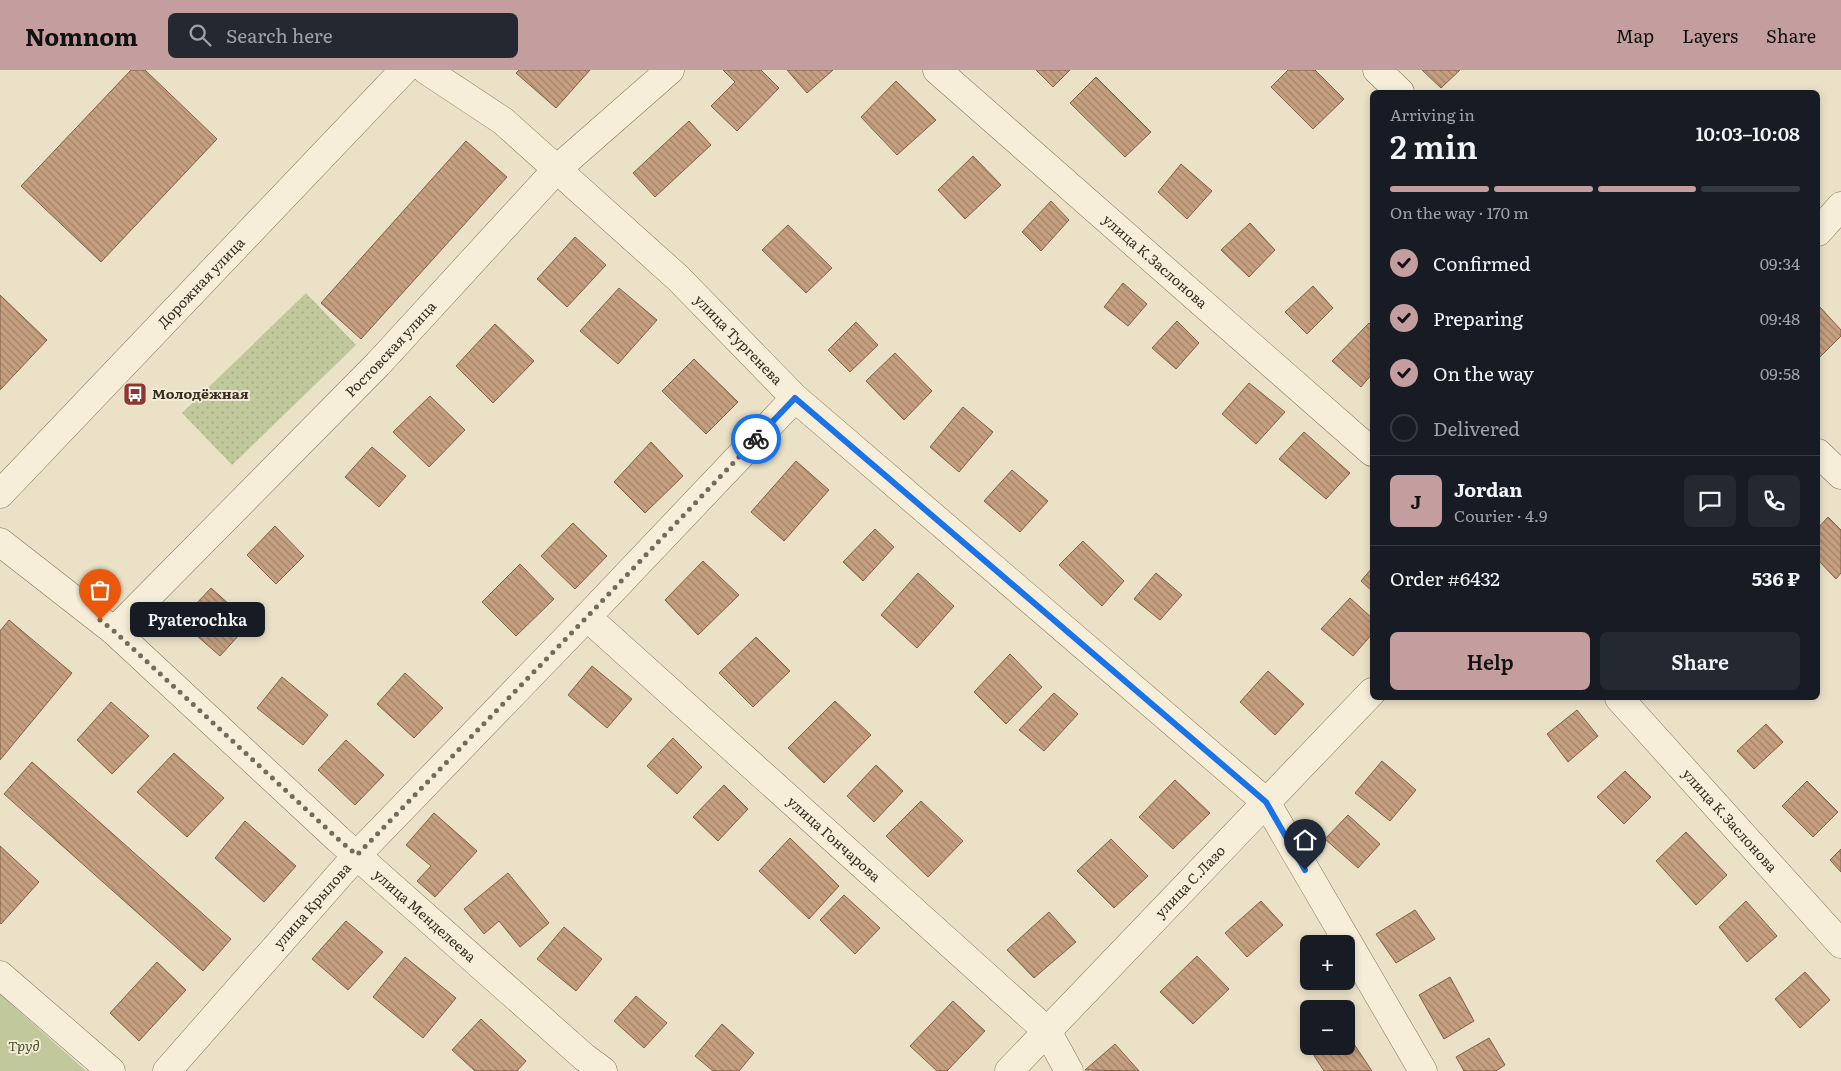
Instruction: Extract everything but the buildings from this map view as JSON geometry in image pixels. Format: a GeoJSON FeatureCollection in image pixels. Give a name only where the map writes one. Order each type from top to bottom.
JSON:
{"type":"FeatureCollection","features":[{"type":"Feature","properties":{"kind":"street","name":"Дорожная улица"},"geometry":{"type":"LineString","coordinates":[[0,494],[404,70]]}},
{"type":"Feature","properties":{"kind":"street","name":"улица Тургенева"},"geometry":{"type":"LineString","coordinates":[[426,70],[503,121],[678,278],[795,398],[1266,802],[1423,1071]]}},
{"type":"Feature","properties":{"kind":"street","name":"Ростовская улица"},"geometry":{"type":"LineString","coordinates":[[114,631],[378,364],[557,169],[670,70]]}},
{"type":"Feature","properties":{"kind":"street","name":"улица К.Заслонова"},"geometry":{"type":"LineString","coordinates":[[937,70],[1370,450]]}},
{"type":"Feature","properties":{"kind":"street"},"geometry":{"type":"LineString","coordinates":[[1377,70],[1398,90]]}},
{"type":"Feature","properties":{"kind":"street"},"geometry":{"type":"LineString","coordinates":[[1820,230],[1841,206]]}},
{"type":"Feature","properties":{"kind":"street","name":"улица Крылова"},"geometry":{"type":"LineString","coordinates":[[167,1071],[357,855],[795,398]]}},
{"type":"Feature","properties":{"kind":"street"},"geometry":{"type":"LineString","coordinates":[[1820,455],[1841,474]]}},
{"type":"Feature","properties":{"kind":"street","name":"улица Менделеева"},"geometry":{"type":"LineString","coordinates":[[0,542],[114,631],[338,839],[584,1057],[603,1071]]}},
{"type":"Feature","properties":{"kind":"street","name":"улица Гончарова"},"geometry":{"type":"LineString","coordinates":[[587,617],[1047,1032],[1069,1071]]}},
{"type":"Feature","properties":{"kind":"street","name":"улица С.Лазо"},"geometry":{"type":"LineString","coordinates":[[1009,1071],[1370,694]]}},
{"type":"Feature","properties":{"kind":"street","name":"улица К.Заслонова"},"geometry":{"type":"LineString","coordinates":[[1621,700],[1841,944]]}},
{"type":"Feature","properties":{"kind":"street"},"geometry":{"type":"LineString","coordinates":[[0,975],[111,1071]]}},
{"type":"Feature","properties":{"kind":"green space"},"geometry":{"type":"Polygon","coordinates":[[[306,293],[356,345],[232,465],[182,413],[306,293]]]}},
{"type":"Feature","properties":{"kind":"green space","name":"Труд"},"geometry":{"type":"Polygon","coordinates":[[[0,994],[86,1071],[0,1071],[0,994]]]}},
{"type":"Feature","properties":{"kind":"way so far"},"geometry":{"type":"LineString","coordinates":[[100,620],[357,855],[756,439]]}},
{"type":"Feature","properties":{"kind":"place","name":"Молодёжная"},"geometry":{"type":"Point","coordinates":[135,394]}},
{"type":"Feature","properties":{"kind":"place","name":"Pyaterochka"},"geometry":{"type":"Point","coordinates":[100,620]}},
{"type":"Feature","properties":{"kind":"route"},"geometry":{"type":"LineString","coordinates":[[756,439],[795,398],[1266,802],[1305,870]]}}]}
